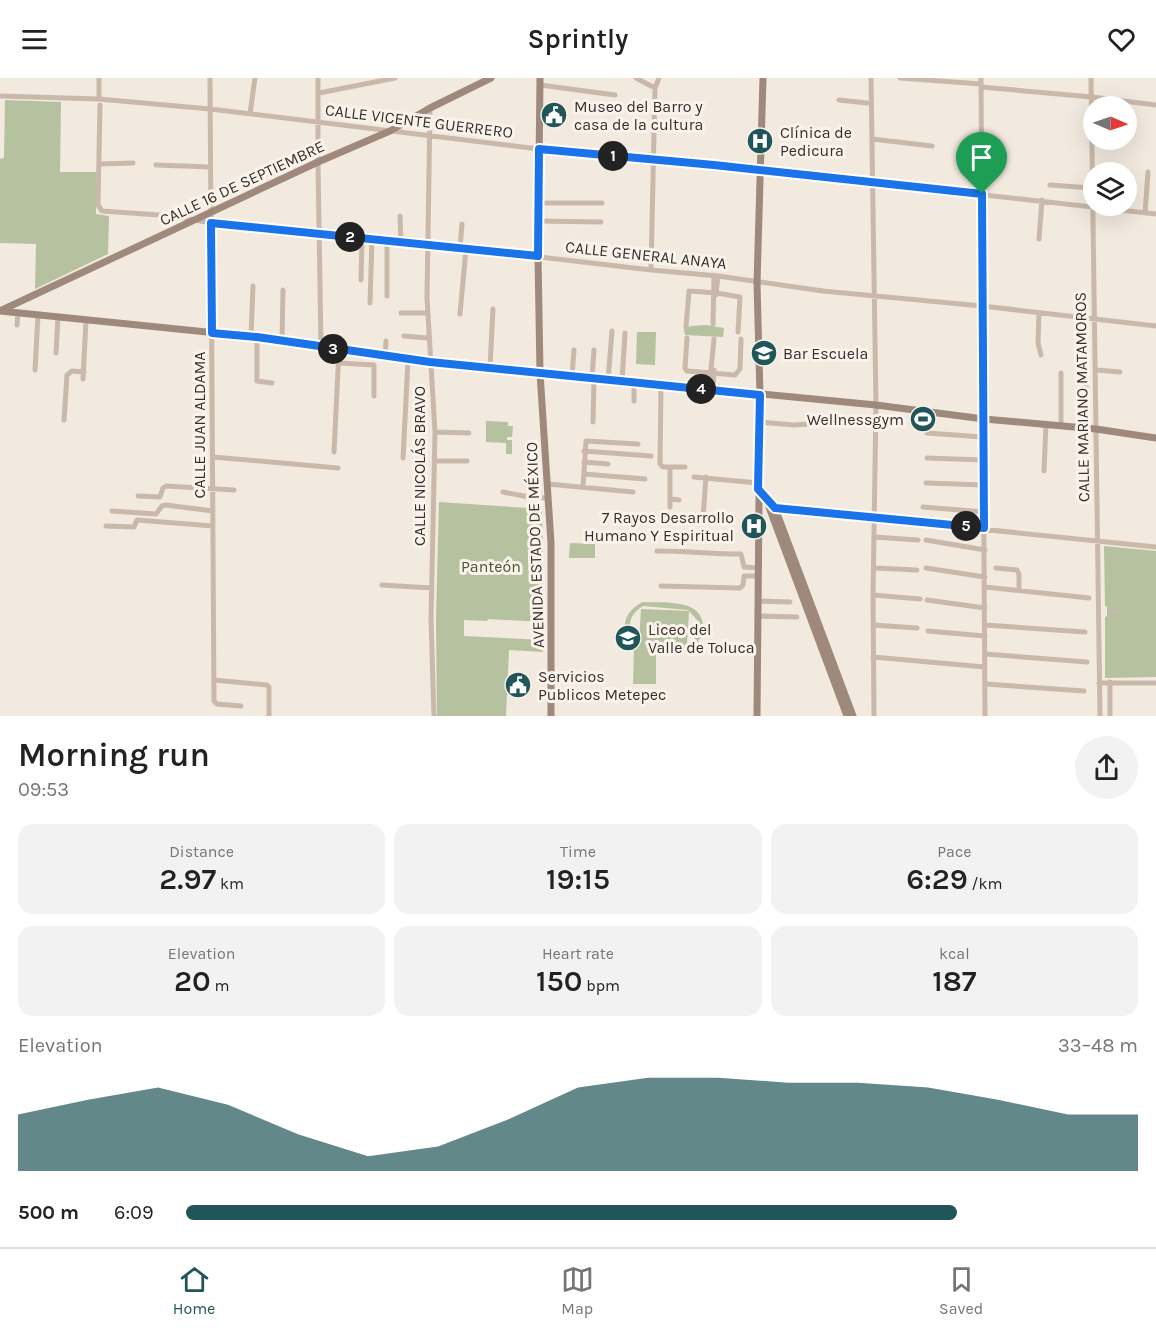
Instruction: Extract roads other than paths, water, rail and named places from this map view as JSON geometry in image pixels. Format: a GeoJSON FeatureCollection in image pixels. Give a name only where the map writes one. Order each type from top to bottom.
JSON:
{"type":"FeatureCollection","features":[{"type":"Feature","properties":{"kind":"main road","name":"CALLE 16 DE SEPTIEMBRE"},"geometry":{"type":"LineString","coordinates":[[1,311],[318,162],[390,131],[491,78]]}},
{"type":"Feature","properties":{"kind":"main road"},"geometry":{"type":"LineString","coordinates":[[757,716],[760,395],[757,283],[763,78]]}},
{"type":"Feature","properties":{"kind":"main road"},"geometry":{"type":"LineString","coordinates":[[540,81],[538,256],[540,373]]}},
{"type":"Feature","properties":{"kind":"main road"},"geometry":{"type":"LineString","coordinates":[[1,311],[254,337],[408,360],[876,405],[984,419],[1096,429],[1156,438]]}},
{"type":"Feature","properties":{"kind":"main road","name":"AVENIDA ESTADO DE MÉXICO"},"geometry":{"type":"LineString","coordinates":[[540,373],[548,484],[552,602],[551,716]]}},
{"type":"Feature","properties":{"kind":"main road"},"geometry":{"type":"LineString","coordinates":[[758,486],[772,507],[853,716]]}},
{"type":"Feature","properties":{"kind":"main road"},"geometry":{"type":"LineString","coordinates":[[758,507],[772,507]]}},
{"type":"Feature","properties":{"kind":"main road"},"geometry":{"type":"LineString","coordinates":[[772,507],[847,716]]}},
{"type":"Feature","properties":{"kind":"street"},"geometry":{"type":"LineString","coordinates":[[99,78],[99,164],[133,163]]}},
{"type":"Feature","properties":{"kind":"street","name":"CALLE JUAN ALDAMA"},"geometry":{"type":"LineString","coordinates":[[210,78],[214,701],[217,704],[241,706]]}},
{"type":"Feature","properties":{"kind":"street"},"geometry":{"type":"LineString","coordinates":[[250,114],[255,78]]}},
{"type":"Feature","properties":{"kind":"street"},"geometry":{"type":"LineString","coordinates":[[318,78],[321,347]]}},
{"type":"Feature","properties":{"kind":"street"},"geometry":{"type":"LineString","coordinates":[[319,93],[395,78]]}},
{"type":"Feature","properties":{"kind":"street"},"geometry":{"type":"LineString","coordinates":[[636,78],[655,88]]}},
{"type":"Feature","properties":{"kind":"street"},"geometry":{"type":"LineString","coordinates":[[651,270],[655,88],[659,78]]}},
{"type":"Feature","properties":{"kind":"street"},"geometry":{"type":"LineString","coordinates":[[871,78],[876,405],[874,716]]}},
{"type":"Feature","properties":{"kind":"street"},"geometry":{"type":"LineString","coordinates":[[900,78],[981,83],[1084,96]]}},
{"type":"Feature","properties":{"kind":"street","name":"CALLE MARIANO MATAMOROS"},"geometry":{"type":"LineString","coordinates":[[1091,78],[1092,96]]}},
{"type":"Feature","properties":{"kind":"street"},"geometry":{"type":"LineString","coordinates":[[540,81],[615,95]]}},
{"type":"Feature","properties":{"kind":"street"},"geometry":{"type":"LineString","coordinates":[[981,83],[985,716]]}},
{"type":"Feature","properties":{"kind":"street","name":"CALLE VICENTE GUERRERO"},"geometry":{"type":"LineString","coordinates":[[0,96],[210,109],[539,149],[714,165],[1083,206]]}},
{"type":"Feature","properties":{"kind":"street"},"geometry":{"type":"LineString","coordinates":[[839,100],[867,102]]}},
{"type":"Feature","properties":{"kind":"street"},"geometry":{"type":"LineString","coordinates":[[1137,103],[1156,105]]}},
{"type":"Feature","properties":{"kind":"street","name":"CALLE NICOLÁS BRAVO"},"geometry":{"type":"LineString","coordinates":[[430,108],[427,313],[435,432],[432,588],[434,716]]}},
{"type":"Feature","properties":{"kind":"street"},"geometry":{"type":"LineString","coordinates":[[872,139],[932,146]]}},
{"type":"Feature","properties":{"kind":"street","name":"CALLE GENERAL ANAYA"},"geometry":{"type":"LineString","coordinates":[[99,164],[99,208],[109,212],[173,216],[211,223],[716,275],[757,283],[875,297],[982,306],[1156,326]]}},
{"type":"Feature","properties":{"kind":"street"},"geometry":{"type":"LineString","coordinates":[[156,165],[210,167]]}},
{"type":"Feature","properties":{"kind":"street"},"geometry":{"type":"LineString","coordinates":[[1145,213],[1148,172]]}},
{"type":"Feature","properties":{"kind":"street"},"geometry":{"type":"LineString","coordinates":[[1050,185],[1083,187]]}},
{"type":"Feature","properties":{"kind":"street"},"geometry":{"type":"LineString","coordinates":[[1040,239],[1042,200]]}},
{"type":"Feature","properties":{"kind":"street"},"geometry":{"type":"LineString","coordinates":[[539,203],[602,203]]}},
{"type":"Feature","properties":{"kind":"street","name":"CALLE VICENTE GUERRERO"},"geometry":{"type":"LineString","coordinates":[[1137,212],[1156,214]]}},
{"type":"Feature","properties":{"kind":"street"},"geometry":{"type":"LineString","coordinates":[[400,216],[401,242]]}},
{"type":"Feature","properties":{"kind":"street","name":"CALLE MARIANO MATAMOROS"},"geometry":{"type":"LineString","coordinates":[[1092,216],[1100,716]]}},
{"type":"Feature","properties":{"kind":"street"},"geometry":{"type":"LineString","coordinates":[[539,221],[601,222]]}},
{"type":"Feature","properties":{"kind":"street"},"geometry":{"type":"LineString","coordinates":[[460,314],[462,224]]}},
{"type":"Feature","properties":{"kind":"street"},"geometry":{"type":"LineString","coordinates":[[361,280],[362,239]]}},
{"type":"Feature","properties":{"kind":"street"},"geometry":{"type":"LineString","coordinates":[[370,303],[372,239]]}},
{"type":"Feature","properties":{"kind":"street"},"geometry":{"type":"LineString","coordinates":[[387,241],[387,296]]}},
{"type":"Feature","properties":{"kind":"street"},"geometry":{"type":"LineString","coordinates":[[713,324],[716,275]]}},
{"type":"Feature","properties":{"kind":"street"},"geometry":{"type":"LineString","coordinates":[[253,286],[257,381],[272,383]]}},
{"type":"Feature","properties":{"kind":"street"},"geometry":{"type":"LineString","coordinates":[[282,341],[283,290]]}},
{"type":"Feature","properties":{"kind":"street"},"geometry":{"type":"LineString","coordinates":[[686,327],[688,292],[690,291],[740,297],[738,332]]}},
{"type":"Feature","properties":{"kind":"street"},"geometry":{"type":"LineString","coordinates":[[490,367],[493,309]]}},
{"type":"Feature","properties":{"kind":"street"},"geometry":{"type":"LineString","coordinates":[[17,325],[18,313]]}},
{"type":"Feature","properties":{"kind":"street"},"geometry":{"type":"LineString","coordinates":[[401,313],[427,313]]}},
{"type":"Feature","properties":{"kind":"street"},"geometry":{"type":"LineString","coordinates":[[1039,313],[1038,343],[1041,355]]}},
{"type":"Feature","properties":{"kind":"street"},"geometry":{"type":"LineString","coordinates":[[35,370],[38,315]]}},
{"type":"Feature","properties":{"kind":"street"},"geometry":{"type":"LineString","coordinates":[[56,353],[58,317]]}},
{"type":"Feature","properties":{"kind":"street"},"geometry":{"type":"LineString","coordinates":[[83,379],[87,320]]}},
{"type":"Feature","properties":{"kind":"street"},"geometry":{"type":"LineString","coordinates":[[608,380],[612,331]]}},
{"type":"Feature","properties":{"kind":"street"},"geometry":{"type":"LineString","coordinates":[[622,381],[625,333]]}},
{"type":"Feature","properties":{"kind":"street"},"geometry":{"type":"LineString","coordinates":[[404,336],[428,338]]}},
{"type":"Feature","properties":{"kind":"street"},"geometry":{"type":"LineString","coordinates":[[687,338],[686,370],[735,375],[739,372],[741,339]]}},
{"type":"Feature","properties":{"kind":"street"},"geometry":{"type":"LineString","coordinates":[[711,389],[714,339]]}},
{"type":"Feature","properties":{"kind":"street"},"geometry":{"type":"LineString","coordinates":[[385,356],[386,341]]}},
{"type":"Feature","properties":{"kind":"street"},"geometry":{"type":"LineString","coordinates":[[334,452],[339,350]]}},
{"type":"Feature","properties":{"kind":"street"},"geometry":{"type":"LineString","coordinates":[[573,376],[574,350]]}},
{"type":"Feature","properties":{"kind":"street"},"geometry":{"type":"LineString","coordinates":[[593,422],[594,350]]}},
{"type":"Feature","properties":{"kind":"street"},"geometry":{"type":"LineString","coordinates":[[403,458],[408,360]]}},
{"type":"Feature","properties":{"kind":"street"},"geometry":{"type":"LineString","coordinates":[[339,363],[374,364],[374,396]]}},
{"type":"Feature","properties":{"kind":"street"},"geometry":{"type":"LineString","coordinates":[[1096,370],[1120,372]]}},
{"type":"Feature","properties":{"kind":"street"},"geometry":{"type":"LineString","coordinates":[[64,420],[67,375],[72,371],[84,372]]}},
{"type":"Feature","properties":{"kind":"street"},"geometry":{"type":"LineString","coordinates":[[1061,373],[1061,426]]}},
{"type":"Feature","properties":{"kind":"street"},"geometry":{"type":"LineString","coordinates":[[1086,375],[1086,428]]}},
{"type":"Feature","properties":{"kind":"street"},"geometry":{"type":"LineString","coordinates":[[634,382],[634,401]]}},
{"type":"Feature","properties":{"kind":"street"},"geometry":{"type":"LineString","coordinates":[[661,385],[660,464],[663,467],[685,467]]}},
{"type":"Feature","properties":{"kind":"street"},"geometry":{"type":"LineString","coordinates":[[760,422],[804,425],[825,423]]}},
{"type":"Feature","properties":{"kind":"street"},"geometry":{"type":"LineString","coordinates":[[1044,471],[1046,424]]}},
{"type":"Feature","properties":{"kind":"street"},"geometry":{"type":"LineString","coordinates":[[435,432],[469,434]]}},
{"type":"Feature","properties":{"kind":"street"},"geometry":{"type":"LineString","coordinates":[[927,433],[983,437]]}},
{"type":"Feature","properties":{"kind":"street"},"geometry":{"type":"LineString","coordinates":[[583,487],[585,442],[638,444]]}},
{"type":"Feature","properties":{"kind":"street"},"geometry":{"type":"LineString","coordinates":[[584,451],[651,456]]}},
{"type":"Feature","properties":{"kind":"street"},"geometry":{"type":"LineString","coordinates":[[213,457],[338,468]]}},
{"type":"Feature","properties":{"kind":"street"},"geometry":{"type":"LineString","coordinates":[[927,458],[983,460]]}},
{"type":"Feature","properties":{"kind":"street"},"geometry":{"type":"LineString","coordinates":[[435,461],[467,461]]}},
{"type":"Feature","properties":{"kind":"street"},"geometry":{"type":"LineString","coordinates":[[584,462],[608,464]]}},
{"type":"Feature","properties":{"kind":"street"},"geometry":{"type":"LineString","coordinates":[[670,467],[670,507]]}},
{"type":"Feature","properties":{"kind":"street"},"geometry":{"type":"LineString","coordinates":[[584,474],[645,478]]}},
{"type":"Feature","properties":{"kind":"street"},"geometry":{"type":"LineString","coordinates":[[694,477],[758,486]]}},
{"type":"Feature","properties":{"kind":"street"},"geometry":{"type":"LineString","coordinates":[[703,518],[706,477]]}},
{"type":"Feature","properties":{"kind":"street"},"geometry":{"type":"LineString","coordinates":[[926,483],[984,485]]}},
{"type":"Feature","properties":{"kind":"street"},"geometry":{"type":"LineString","coordinates":[[548,484],[633,492]]}},
{"type":"Feature","properties":{"kind":"street"},"geometry":{"type":"LineString","coordinates":[[138,496],[160,497],[166,486],[234,490]]}},
{"type":"Feature","properties":{"kind":"street"},"geometry":{"type":"LineString","coordinates":[[503,492],[548,498]]}},
{"type":"Feature","properties":{"kind":"street"},"geometry":{"type":"LineString","coordinates":[[670,499],[679,500]]}},
{"type":"Feature","properties":{"kind":"street"},"geometry":{"type":"LineString","coordinates":[[112,511],[156,514],[162,506],[166,505],[213,511]]}},
{"type":"Feature","properties":{"kind":"street"},"geometry":{"type":"LineString","coordinates":[[772,507],[1156,547]]}},
{"type":"Feature","properties":{"kind":"street"},"geometry":{"type":"LineString","coordinates":[[924,507],[984,512]]}},
{"type":"Feature","properties":{"kind":"street"},"geometry":{"type":"LineString","coordinates":[[661,516],[727,520]]}},
{"type":"Feature","properties":{"kind":"street"},"geometry":{"type":"LineString","coordinates":[[106,526],[133,527],[137,520],[213,526]]}},
{"type":"Feature","properties":{"kind":"street"},"geometry":{"type":"LineString","coordinates":[[874,537],[918,540]]}},
{"type":"Feature","properties":{"kind":"street"},"geometry":{"type":"LineString","coordinates":[[926,540],[985,550]]}},
{"type":"Feature","properties":{"kind":"street"},"geometry":{"type":"LineString","coordinates":[[657,551],[741,554],[744,567],[758,572]]}},
{"type":"Feature","properties":{"kind":"street"},"geometry":{"type":"LineString","coordinates":[[874,568],[917,570]]}},
{"type":"Feature","properties":{"kind":"street"},"geometry":{"type":"LineString","coordinates":[[926,568],[985,577]]}},
{"type":"Feature","properties":{"kind":"street"},"geometry":{"type":"LineString","coordinates":[[996,568],[1017,570],[1019,590]]}},
{"type":"Feature","properties":{"kind":"street"},"geometry":{"type":"LineString","coordinates":[[661,586],[716,588],[742,586],[744,576],[758,572]]}},
{"type":"Feature","properties":{"kind":"street"},"geometry":{"type":"LineString","coordinates":[[382,585],[432,588]]}},
{"type":"Feature","properties":{"kind":"street"},"geometry":{"type":"LineString","coordinates":[[985,587],[1089,598]]}},
{"type":"Feature","properties":{"kind":"street"},"geometry":{"type":"LineString","coordinates":[[873,595],[920,599]]}},
{"type":"Feature","properties":{"kind":"street"},"geometry":{"type":"LineString","coordinates":[[927,600],[985,608]]}},
{"type":"Feature","properties":{"kind":"street"},"geometry":{"type":"LineString","coordinates":[[758,601],[790,602]]}},
{"type":"Feature","properties":{"kind":"street"},"geometry":{"type":"LineString","coordinates":[[757,616],[798,617]]}},
{"type":"Feature","properties":{"kind":"street"},"geometry":{"type":"LineString","coordinates":[[873,625],[917,628]]}},
{"type":"Feature","properties":{"kind":"street"},"geometry":{"type":"LineString","coordinates":[[985,625],[1085,632]]}},
{"type":"Feature","properties":{"kind":"street"},"geometry":{"type":"LineString","coordinates":[[928,631],[985,636]]}},
{"type":"Feature","properties":{"kind":"street"},"geometry":{"type":"LineString","coordinates":[[985,654],[1086,662]]}},
{"type":"Feature","properties":{"kind":"street"},"geometry":{"type":"LineString","coordinates":[[873,657],[985,667]]}},
{"type":"Feature","properties":{"kind":"street"},"geometry":{"type":"LineString","coordinates":[[214,680],[267,685],[269,687],[269,716]]}},
{"type":"Feature","properties":{"kind":"street"},"geometry":{"type":"LineString","coordinates":[[1099,682],[1156,683]]}},
{"type":"Feature","properties":{"kind":"street"},"geometry":{"type":"LineString","coordinates":[[1110,682],[1110,716]]}},
{"type":"Feature","properties":{"kind":"street"},"geometry":{"type":"LineString","coordinates":[[985,684],[1084,691]]}},
{"type":"Feature","properties":{"kind":"place","name":"Museo del Barro y casa de la cultura"},"geometry":{"type":"Point","coordinates":[554,115]}},
{"type":"Feature","properties":{"kind":"place","name":"Clínica de Pedicura"},"geometry":{"type":"Point","coordinates":[760,141]}},
{"type":"Feature","properties":{"kind":"place","name":"Bar Escuela"},"geometry":{"type":"Point","coordinates":[764,353]}},
{"type":"Feature","properties":{"kind":"place","name":"Wellnessgym"},"geometry":{"type":"Point","coordinates":[923,419]}},
{"type":"Feature","properties":{"kind":"place","name":"7 Rayos Desarrollo Humano Y Espiritual"},"geometry":{"type":"Point","coordinates":[754,526]}},
{"type":"Feature","properties":{"kind":"place","name":"Liceo del Valle de Toluca"},"geometry":{"type":"Point","coordinates":[628,638]}},
{"type":"Feature","properties":{"kind":"place","name":"Servicios Publicos Metepec"},"geometry":{"type":"Point","coordinates":[518,685]}},
{"type":"Feature","properties":{"kind":"park label","name":"Panteón"},"geometry":{"type":"Point","coordinates":[491,566]}}]}
